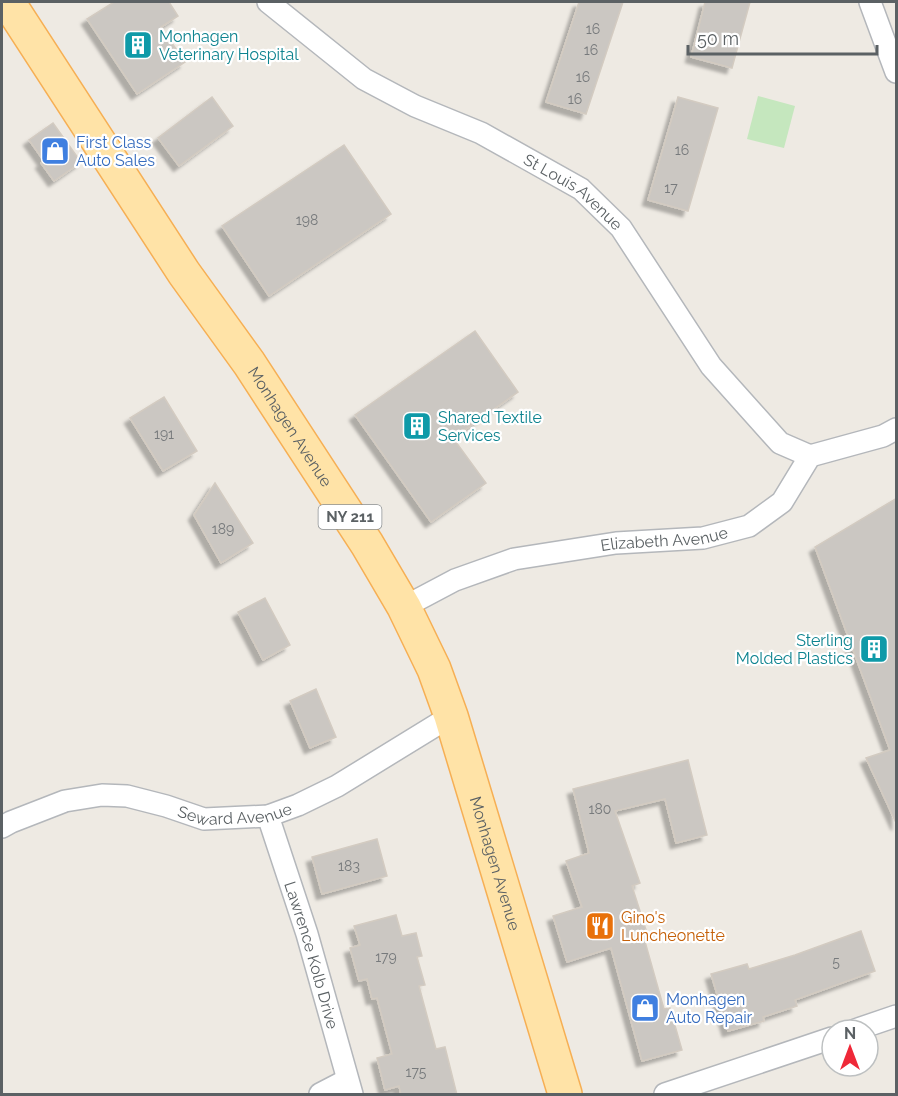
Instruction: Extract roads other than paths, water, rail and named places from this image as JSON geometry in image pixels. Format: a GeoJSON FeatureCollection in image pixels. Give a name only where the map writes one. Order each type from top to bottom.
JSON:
{"type":"FeatureCollection","features":[{"type":"Feature","properties":{"kind":"main road","name":"Monhagen Avenue"},"geometry":{"type":"LineString","coordinates":[[8,2],[184,273],[249,363],[361,535],[404,607],[434,669],[451,716],[565,1095]]}},
{"type":"Feature","properties":{"kind":"street","name":"St Louis Avenue"},"geometry":{"type":"LineString","coordinates":[[268,2],[364,79],[415,106],[482,133],[581,189],[621,228],[711,366],[780,443],[810,456]]}},
{"type":"Feature","properties":{"kind":"street"},"geometry":{"type":"LineString","coordinates":[[870,2],[897,72]]}},
{"type":"Feature","properties":{"kind":"street"},"geometry":{"type":"LineString","coordinates":[[810,456],[883,436],[897,429]]}},
{"type":"Feature","properties":{"kind":"street","name":"Elizabeth Avenue"},"geometry":{"type":"LineString","coordinates":[[404,607],[455,580],[514,559],[616,543],[703,538],[749,526],[782,502],[810,456]]}},
{"type":"Feature","properties":{"kind":"street","name":"Seward Avenue"},"geometry":{"type":"LineString","coordinates":[[2,827],[64,801],[102,795],[127,796],[204,819],[268,816],[298,805],[337,786],[451,716]]}},
{"type":"Feature","properties":{"kind":"street","name":"Lawrence Kolb Drive"},"geometry":{"type":"LineString","coordinates":[[268,816],[307,934],[349,1088]]}},
{"type":"Feature","properties":{"kind":"street"},"geometry":{"type":"LineString","coordinates":[[880,1022],[897,1016]]}},
{"type":"Feature","properties":{"kind":"street"},"geometry":{"type":"LineString","coordinates":[[665,1095],[820,1042]]}},
{"type":"Feature","properties":{"kind":"street"},"geometry":{"type":"LineString","coordinates":[[320,1095],[349,1088]]}},
{"type":"Feature","properties":{"kind":"place","name":"Monhagen Veterinary Hospital"},"geometry":{"type":"Point","coordinates":[138,45]}},
{"type":"Feature","properties":{"kind":"place","name":"First Class Auto Sales"},"geometry":{"type":"Point","coordinates":[55,151]}},
{"type":"Feature","properties":{"kind":"place","name":"Shared Textile Services"},"geometry":{"type":"Point","coordinates":[417,426]}},
{"type":"Feature","properties":{"kind":"place","name":"Sterling Molded Plastics"},"geometry":{"type":"Point","coordinates":[874,649]}},
{"type":"Feature","properties":{"kind":"place","name":"Gino's Luncheonette"},"geometry":{"type":"Point","coordinates":[600,926]}},
{"type":"Feature","properties":{"kind":"place","name":"Monhagen Auto Repair"},"geometry":{"type":"Point","coordinates":[645,1008]}}]}
